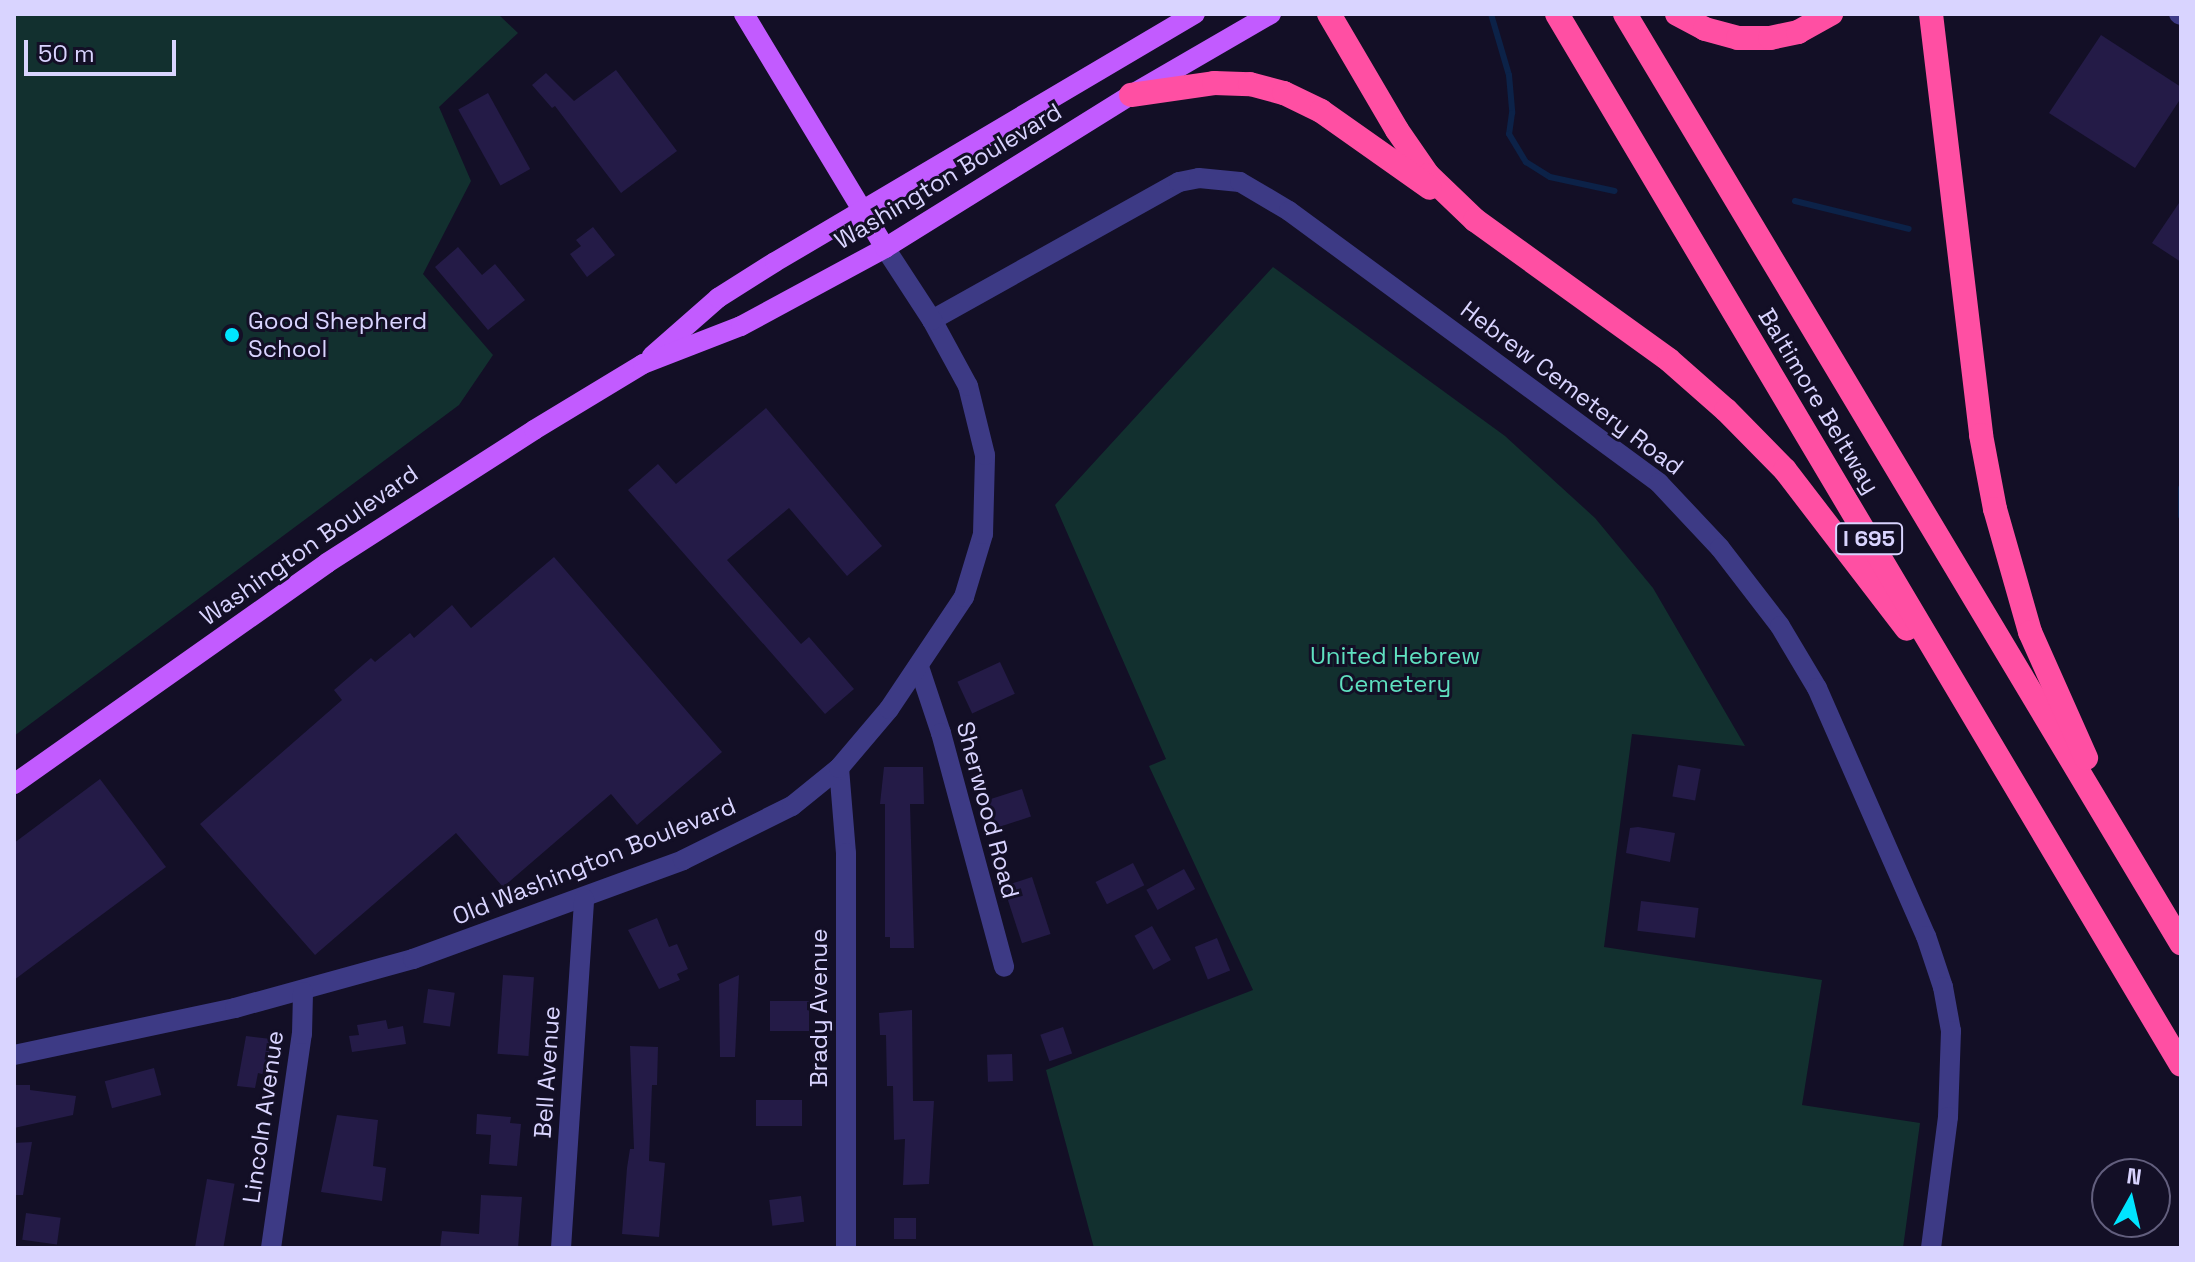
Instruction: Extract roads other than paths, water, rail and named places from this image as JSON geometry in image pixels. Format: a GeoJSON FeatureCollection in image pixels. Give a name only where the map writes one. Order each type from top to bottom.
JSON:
{"type":"FeatureCollection","features":[{"type":"Feature","properties":{"kind":"highway"},"geometry":{"type":"LineString","coordinates":[[1329,14],[1397,130],[1428,175],[1475,220]]}},
{"type":"Feature","properties":{"kind":"highway","name":"Baltimore Beltway"},"geometry":{"type":"LineString","coordinates":[[1557,14],[2181,1065]]}},
{"type":"Feature","properties":{"kind":"highway","name":"Baltimore Beltway"},"geometry":{"type":"LineString","coordinates":[[1625,14],[2181,943]]}},
{"type":"Feature","properties":{"kind":"highway"},"geometry":{"type":"LineString","coordinates":[[1677,14],[1705,29],[1727,35],[1770,38],[1798,32],[1831,14]]}},
{"type":"Feature","properties":{"kind":"highway"},"geometry":{"type":"LineString","coordinates":[[1931,14],[1981,435],[1995,509],[2030,632],[2139,873]]}},
{"type":"Feature","properties":{"kind":"highway"},"geometry":{"type":"LineString","coordinates":[[1131,95],[1214,83],[1250,84],[1284,93],[1321,111],[1669,360],[1776,460],[1837,534],[1994,748]]}},
{"type":"Feature","properties":{"kind":"main road"},"geometry":{"type":"LineString","coordinates":[[744,14],[885,248]]}},
{"type":"Feature","properties":{"kind":"main road","name":"Washington Boulevard"},"geometry":{"type":"LineString","coordinates":[[643,364],[718,298],[1195,14]]}},
{"type":"Feature","properties":{"kind":"main road","name":"Washington Boulevard"},"geometry":{"type":"LineString","coordinates":[[14,784],[433,491],[643,364],[741,326],[885,248],[1131,95],[1271,14]]}},
{"type":"Feature","properties":{"kind":"street","name":"Hebrew Cemetery Road"},"geometry":{"type":"LineString","coordinates":[[932,320],[1179,182],[1199,178],[1240,182],[1289,211],[1659,483],[1720,548],[1787,638],[1817,688],[1926,936],[1943,987],[1951,1031],[1948,1117],[1931,1248]]}},
{"type":"Feature","properties":{"kind":"street","name":"Old Washington Boulevard"},"geometry":{"type":"LineString","coordinates":[[14,1055],[303,992],[377,971],[584,899],[743,832],[792,806],[839,768],[919,667],[964,597],[983,534],[985,455],[968,386],[932,320],[885,248]]}},
{"type":"Feature","properties":{"kind":"street","name":"Sherwood Road"},"geometry":{"type":"LineString","coordinates":[[919,667],[941,733],[1004,967]]}},
{"type":"Feature","properties":{"kind":"street","name":"Brady Avenue"},"geometry":{"type":"LineString","coordinates":[[839,768],[846,853],[846,1248]]}},
{"type":"Feature","properties":{"kind":"street","name":"Bell Avenue"},"geometry":{"type":"LineString","coordinates":[[561,1248],[584,899]]}},
{"type":"Feature","properties":{"kind":"street","name":"Lincoln Avenue"},"geometry":{"type":"LineString","coordinates":[[271,1248],[302,1034],[303,992]]}},
{"type":"Feature","properties":{"kind":"waterway"},"geometry":{"type":"LineString","coordinates":[[1491,14],[1509,75],[1512,113],[1509,134],[1526,162],[1550,177],[1615,191]]}},
{"type":"Feature","properties":{"kind":"waterway"},"geometry":{"type":"LineString","coordinates":[[1795,201],[1909,229]]}},
{"type":"Feature","properties":{"kind":"waterway"},"geometry":{"type":"LineString","coordinates":[[2181,488],[2181,516]]}},
{"type":"Feature","properties":{"kind":"place","name":"Good Shepherd School"},"geometry":{"type":"Point","coordinates":[232,335]}},
{"type":"Feature","properties":{"kind":"park label","name":"United Hebrew Cemetery"},"geometry":{"type":"Point","coordinates":[1395,670]}}]}
